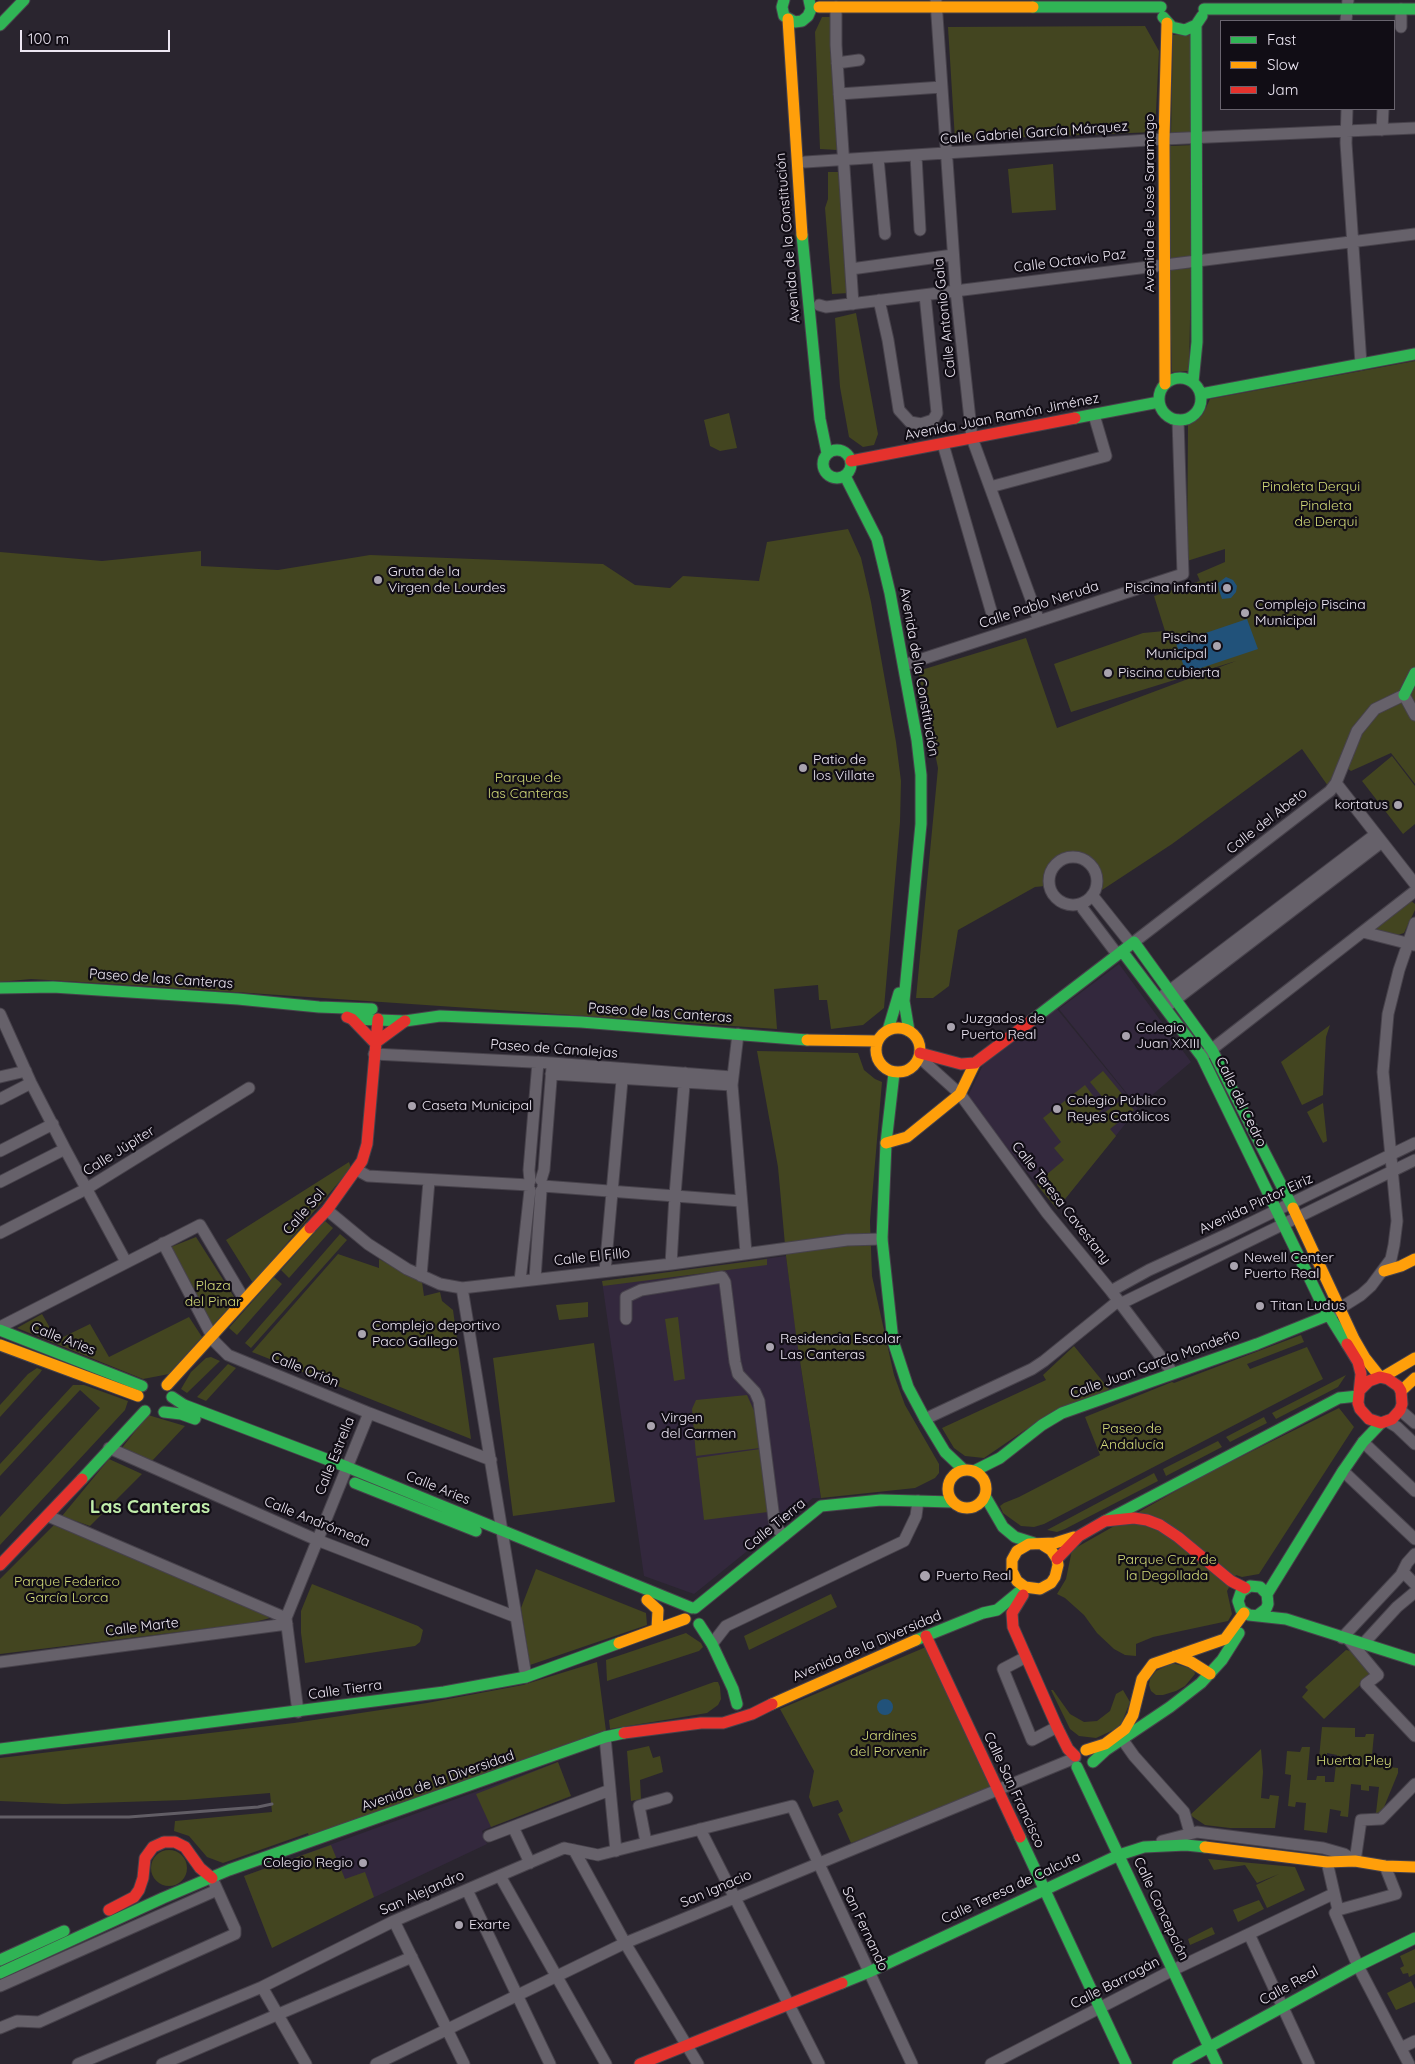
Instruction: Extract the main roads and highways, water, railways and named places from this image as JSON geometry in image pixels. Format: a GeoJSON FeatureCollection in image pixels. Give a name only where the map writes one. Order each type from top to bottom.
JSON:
{"type":"FeatureCollection","features":[{"type":"Feature","properties":{"kind":"main road"},"geometry":{"type":"LineString","coordinates":[[0,25],[24,0]]}},
{"type":"Feature","properties":{"kind":"main road","name":"Avenida de la Constitución"},"geometry":{"type":"LineString","coordinates":[[784,0],[782,11],[788,19],[802,251],[820,419],[833,452]]}},
{"type":"Feature","properties":{"kind":"main road"},"geometry":{"type":"LineString","coordinates":[[788,19],[795,22],[810,8],[937,4],[1162,4],[1162,13],[1167,23],[1178,30],[1185,30],[1196,24],[1203,15],[1203,4],[1347,4],[1415,9]]}},
{"type":"Feature","properties":{"kind":"main road","name":"Avenida de la Constitución"},"geometry":{"type":"LineString","coordinates":[[810,8],[800,47],[805,162],[833,452]]}},
{"type":"Feature","properties":{"kind":"main road","name":"Avenida de José Saramago"},"geometry":{"type":"LineString","coordinates":[[1165,384],[1164,139],[1167,23]]}},
{"type":"Feature","properties":{"kind":"main road"},"geometry":{"type":"LineString","coordinates":[[1193,382],[1197,342],[1198,139],[1196,24]]}},
{"type":"Feature","properties":{"kind":"main road"},"geometry":{"type":"LineString","coordinates":[[1201,394],[1415,354]]}},
{"type":"Feature","properties":{"kind":"main road"},"geometry":{"type":"LineString","coordinates":[[1176,378],[1188,379],[1193,382],[1201,394],[1201,401],[1196,413],[1184,420],[1178,420],[1166,414],[1159,402],[1159,396],[1165,384],[1176,378]]}},
{"type":"Feature","properties":{"kind":"main road","name":"Avenida Juan Ramón Jiménez"},"geometry":{"type":"LineString","coordinates":[[851,461],[1159,402]]}},
{"type":"Feature","properties":{"kind":"main road"},"geometry":{"type":"LineString","coordinates":[[833,452],[846,453],[851,461],[850,469],[841,477],[829,476],[824,470],[823,461],[833,452]]}},
{"type":"Feature","properties":{"kind":"main road","name":"Avenida de la Constitución"},"geometry":{"type":"LineString","coordinates":[[841,477],[877,539],[890,593],[917,740],[921,775],[922,824],[904,1001],[909,1031]]}},
{"type":"Feature","properties":{"kind":"main road","name":"Avenida de la Constitución"},"geometry":{"type":"LineString","coordinates":[[841,477],[873,553],[883,593],[911,758],[914,791],[899,995],[888,1030]]}},
{"type":"Feature","properties":{"kind":"main road"},"geometry":{"type":"LineString","coordinates":[[1404,695],[1415,673]]}},
{"type":"Feature","properties":{"kind":"main road","name":"Calle del Cedro"},"geometry":{"type":"LineString","coordinates":[[1126,948],[1173,995],[1212,1050],[1291,1204],[1365,1358],[1381,1377]]}},
{"type":"Feature","properties":{"kind":"main road","name":"Calle del Cedro"},"geometry":{"type":"LineString","coordinates":[[1126,948],[1162,1003],[1202,1057],[1329,1315],[1358,1362],[1361,1374],[1359,1393]]}},
{"type":"Feature","properties":{"kind":"main road","name":"Calle del Abeto"},"geometry":{"type":"LineString","coordinates":[[975,1063],[1126,948]]}},
{"type":"Feature","properties":{"kind":"main road","name":"Paseo de las Canteras"},"geometry":{"type":"LineString","coordinates":[[0,988],[53,987],[238,999],[319,1007],[351,1013],[370,1014],[378,1019],[405,1021],[440,1016],[581,1022],[822,1041],[878,1041]]}},
{"type":"Feature","properties":{"kind":"main road"},"geometry":{"type":"LineString","coordinates":[[378,1019],[388,1014],[412,1011]]}},
{"type":"Feature","properties":{"kind":"main road"},"geometry":{"type":"LineString","coordinates":[[351,1013],[412,1011],[440,1016]]}},
{"type":"Feature","properties":{"kind":"main road"},"geometry":{"type":"LineString","coordinates":[[351,1013],[375,1048],[405,1021]]}},
{"type":"Feature","properties":{"kind":"main road","name":"Calle Sol"},"geometry":{"type":"LineString","coordinates":[[151,1385],[211,1336],[327,1210],[357,1170],[367,1144],[378,1019]]}},
{"type":"Feature","properties":{"kind":"main road"},"geometry":{"type":"LineString","coordinates":[[902,1029],[909,1031],[918,1041],[919,1055],[912,1067],[907,1071],[894,1072],[882,1066],[876,1054],[878,1041],[888,1030],[902,1029]]}},
{"type":"Feature","properties":{"kind":"main road"},"geometry":{"type":"LineString","coordinates":[[886,1143],[916,1132],[960,1094],[975,1063],[961,1064],[919,1055]]}},
{"type":"Feature","properties":{"kind":"main road"},"geometry":{"type":"LineString","coordinates":[[894,1072],[886,1143],[882,1239],[893,1341],[908,1387],[945,1452],[984,1481],[986,1488],[985,1496],[978,1505],[967,1509]]}},
{"type":"Feature","properties":{"kind":"main road"},"geometry":{"type":"LineString","coordinates":[[1384,1271],[1415,1259]]}},
{"type":"Feature","properties":{"kind":"main road","name":"Calle Juan García Mondeño"},"geometry":{"type":"LineString","coordinates":[[1000,1458],[1042,1425],[1062,1414],[1257,1344],[1329,1315]]}},
{"type":"Feature","properties":{"kind":"main road","name":"Calle Aries"},"geometry":{"type":"LineString","coordinates":[[0,1328],[151,1385]]}},
{"type":"Feature","properties":{"kind":"main road","name":"Calle Aries"},"geometry":{"type":"LineString","coordinates":[[0,1345],[151,1385]]}},
{"type":"Feature","properties":{"kind":"main road"},"geometry":{"type":"LineString","coordinates":[[985,1496],[1003,1527],[1015,1537],[1039,1544],[1052,1550],[1057,1559],[1057,1571],[1051,1582],[1040,1589],[1027,1588],[1013,1576],[1011,1565],[1014,1555],[1021,1548],[1039,1544],[1055,1544],[1079,1536],[1338,1398],[1359,1393],[1368,1381],[1381,1377],[1415,1358]]}},
{"type":"Feature","properties":{"kind":"main road"},"geometry":{"type":"LineString","coordinates":[[1083,1756],[1105,1744],[1125,1729],[1133,1715],[1145,1672],[1153,1664],[1225,1639],[1251,1615],[1266,1609],[1265,1595],[1363,1442],[1384,1422],[1392,1419],[1400,1410],[1402,1404],[1400,1391],[1393,1382],[1381,1377]]}},
{"type":"Feature","properties":{"kind":"main road"},"geometry":{"type":"LineString","coordinates":[[1400,1391],[1415,1378]]}},
{"type":"Feature","properties":{"kind":"main road"},"geometry":{"type":"LineString","coordinates":[[151,1385],[172,1397],[170,1406],[164,1412],[154,1414],[145,1411],[139,1404],[151,1385]]}},
{"type":"Feature","properties":{"kind":"main road"},"geometry":{"type":"LineString","coordinates":[[1359,1393],[1360,1409],[1369,1420],[1384,1422]]}},
{"type":"Feature","properties":{"kind":"main road","name":"Calle Aries"},"geometry":{"type":"LineString","coordinates":[[172,1397],[184,1405],[345,1472],[503,1542],[646,1600],[689,1613]]}},
{"type":"Feature","properties":{"kind":"main road"},"geometry":{"type":"LineString","coordinates":[[0,1565],[145,1411]]}},
{"type":"Feature","properties":{"kind":"main road","name":"Calle Aries"},"geometry":{"type":"LineString","coordinates":[[164,1412],[181,1414],[502,1530],[689,1613]]}},
{"type":"Feature","properties":{"kind":"main road"},"geometry":{"type":"LineString","coordinates":[[1363,1442],[1369,1420]]}},
{"type":"Feature","properties":{"kind":"main road"},"geometry":{"type":"LineString","coordinates":[[945,1452],[949,1481],[947,1490],[952,1502],[961,1508],[986,1517],[1009,1541],[1014,1555]]}},
{"type":"Feature","properties":{"kind":"main road"},"geometry":{"type":"LineString","coordinates":[[918,1501],[949,1481],[958,1472],[969,1471],[1000,1458]]}},
{"type":"Feature","properties":{"kind":"main road"},"geometry":{"type":"LineString","coordinates":[[984,1481],[1000,1458]]}},
{"type":"Feature","properties":{"kind":"main road","name":"Calle Tierra"},"geometry":{"type":"LineString","coordinates":[[0,1749],[298,1712],[435,1693],[526,1677],[657,1629],[689,1613],[821,1506],[881,1500],[952,1502]]}},
{"type":"Feature","properties":{"kind":"main road"},"geometry":{"type":"LineString","coordinates":[[1105,1521],[1134,1518],[1160,1525],[1178,1537],[1242,1592]]}},
{"type":"Feature","properties":{"kind":"main road"},"geometry":{"type":"LineString","coordinates":[[1057,1559],[1079,1536]]}},
{"type":"Feature","properties":{"kind":"main road","name":"Avenida de la Diversidad"},"geometry":{"type":"LineString","coordinates":[[986,1613],[1013,1576]]}},
{"type":"Feature","properties":{"kind":"main road"},"geometry":{"type":"LineString","coordinates":[[1242,1592],[1255,1586],[1286,1618]]}},
{"type":"Feature","properties":{"kind":"main road","name":"Avenida de la Diversidad"},"geometry":{"type":"LineString","coordinates":[[0,1973],[190,1886],[287,1849],[605,1737],[628,1732],[701,1723],[713,1724],[730,1710],[743,1707],[762,1708],[926,1636],[997,1610],[1027,1588]]}},
{"type":"Feature","properties":{"kind":"main road","name":"Calle Concepción"},"geometry":{"type":"LineString","coordinates":[[1027,1588],[1018,1598],[1013,1608],[1011,1617],[1013,1627],[1057,1727],[1083,1756],[1082,1783],[1119,1855],[1218,2064]]}},
{"type":"Feature","properties":{"kind":"main road"},"geometry":{"type":"LineString","coordinates":[[1242,1592],[1239,1606],[1251,1615],[1286,1618],[1415,1660]]}},
{"type":"Feature","properties":{"kind":"main road"},"geometry":{"type":"LineString","coordinates":[[646,1600],[658,1610],[657,1629]]}},
{"type":"Feature","properties":{"kind":"main road"},"geometry":{"type":"LineString","coordinates":[[689,1613],[700,1611],[702,1616],[699,1624],[712,1644],[726,1677],[734,1689],[730,1710]]}},
{"type":"Feature","properties":{"kind":"main road"},"geometry":{"type":"LineString","coordinates":[[986,1613],[1003,1617],[1013,1627]]}},
{"type":"Feature","properties":{"kind":"main road"},"geometry":{"type":"LineString","coordinates":[[1083,1756],[1106,1750],[1184,1698],[1222,1660],[1251,1615]]}},
{"type":"Feature","properties":{"kind":"main road","name":"Calle San Francisco"},"geometry":{"type":"LineString","coordinates":[[926,1636],[1126,2064]]}},
{"type":"Feature","properties":{"kind":"main road"},"geometry":{"type":"LineString","coordinates":[[1175,1656],[1191,1662],[1210,1674]]}},
{"type":"Feature","properties":{"kind":"main road"},"geometry":{"type":"LineString","coordinates":[[0,1960],[127,1902],[139,1890],[143,1878],[142,1865],[145,1858],[158,1844],[164,1842],[180,1844],[185,1847],[206,1874],[212,1878]]}},
{"type":"Feature","properties":{"kind":"main road","name":"Calle Teresa de Calcuta"},"geometry":{"type":"LineString","coordinates":[[640,2064],[869,1972],[1119,1855],[1148,1846],[1194,1846],[1327,1862],[1355,1861],[1385,1866],[1415,1867]]}},
{"type":"Feature","properties":{"kind":"main road"},"geometry":{"type":"LineString","coordinates":[[190,1886],[195,1871],[194,1859]]}},
{"type":"Feature","properties":{"kind":"main road"},"geometry":{"type":"LineString","coordinates":[[143,1878],[152,1890],[163,1898]]}},
{"type":"Feature","properties":{"kind":"main road","name":"Calle Real"},"geometry":{"type":"LineString","coordinates":[[1178,2064],[1358,1966],[1415,1938]]}},
{"type":"Feature","properties":{"kind":"water","name":"Piscina infantil"},"geometry":{"type":"Polygon","coordinates":[[[1226,577],[1233,580],[1237,586],[1236,592],[1231,598],[1222,599],[1218,583],[1226,577]]]}},
{"type":"Feature","properties":{"kind":"water","name":"Piscina Municipal"},"geometry":{"type":"Polygon","coordinates":[[[1247,619],[1258,649],[1186,673],[1176,643],[1247,619]]]}},
{"type":"Feature","properties":{"kind":"water"},"geometry":{"type":"Polygon","coordinates":[[[882,1699],[888,1699],[893,1704],[891,1713],[882,1715],[877,1710],[877,1704],[882,1699]]]}},
{"type":"Feature","properties":{"kind":"railway"},"geometry":{"type":"LineString","coordinates":[[0,1817],[129,1817],[258,1807],[272,1804]]}},
{"type":"Feature","properties":{"kind":"place","name":"Gruta de la Virgen de Lourdes"},"geometry":{"type":"Point","coordinates":[378,580]}},
{"type":"Feature","properties":{"kind":"place","name":"Piscina infantil"},"geometry":{"type":"Point","coordinates":[1227,588]}},
{"type":"Feature","properties":{"kind":"place","name":"Complejo Piscina Municipal"},"geometry":{"type":"Point","coordinates":[1245,613]}},
{"type":"Feature","properties":{"kind":"place","name":"Piscina Municipal"},"geometry":{"type":"Point","coordinates":[1217,646]}},
{"type":"Feature","properties":{"kind":"place","name":"Piscina cubierta"},"geometry":{"type":"Point","coordinates":[1108,673]}},
{"type":"Feature","properties":{"kind":"place","name":"Patio de los Villate"},"geometry":{"type":"Point","coordinates":[803,768]}},
{"type":"Feature","properties":{"kind":"place","name":"kortatus"},"geometry":{"type":"Point","coordinates":[1398,805]}},
{"type":"Feature","properties":{"kind":"place","name":"Juzgados de Puerto Real"},"geometry":{"type":"Point","coordinates":[951,1027]}},
{"type":"Feature","properties":{"kind":"place","name":"Colegio Juan XXIII"},"geometry":{"type":"Point","coordinates":[1126,1036]}},
{"type":"Feature","properties":{"kind":"place","name":"Caseta Municipal"},"geometry":{"type":"Point","coordinates":[412,1106]}},
{"type":"Feature","properties":{"kind":"place","name":"Colegio Público Reyes Católicos"},"geometry":{"type":"Point","coordinates":[1057,1109]}},
{"type":"Feature","properties":{"kind":"place","name":"Newell Center Puerto Real"},"geometry":{"type":"Point","coordinates":[1234,1266]}},
{"type":"Feature","properties":{"kind":"place","name":"Titan Ludus"},"geometry":{"type":"Point","coordinates":[1260,1306]}},
{"type":"Feature","properties":{"kind":"place","name":"Complejo deportivo Paco Gallego"},"geometry":{"type":"Point","coordinates":[362,1334]}},
{"type":"Feature","properties":{"kind":"place","name":"Residencia Escolar Las Canteras"},"geometry":{"type":"Point","coordinates":[770,1347]}},
{"type":"Feature","properties":{"kind":"place","name":"Virgen del Carmen"},"geometry":{"type":"Point","coordinates":[651,1426]}},
{"type":"Feature","properties":{"kind":"place","name":"Puerto Real"},"geometry":{"type":"Point","coordinates":[925,1576]}},
{"type":"Feature","properties":{"kind":"place","name":"Colegio Regio"},"geometry":{"type":"Point","coordinates":[363,1863]}},
{"type":"Feature","properties":{"kind":"place","name":"Exarte"},"geometry":{"type":"Point","coordinates":[459,1925]}},
{"type":"Feature","properties":{"kind":"district","name":"Las Canteras"},"geometry":{"type":"Point","coordinates":[150,1507]}},
{"type":"Feature","properties":{"kind":"park label","name":"Pinaleta Derqui"},"geometry":{"type":"Point","coordinates":[1311,487]}},
{"type":"Feature","properties":{"kind":"park label","name":"Pinaleta de Derqui"},"geometry":{"type":"Point","coordinates":[1326,514]}},
{"type":"Feature","properties":{"kind":"park label","name":"Parque de las Canteras"},"geometry":{"type":"Point","coordinates":[528,786]}},
{"type":"Feature","properties":{"kind":"park label","name":"Plaza del Pinar"},"geometry":{"type":"Point","coordinates":[213,1294]}},
{"type":"Feature","properties":{"kind":"park label","name":"Paseo de Andalucía"},"geometry":{"type":"Point","coordinates":[1132,1438]}},
{"type":"Feature","properties":{"kind":"park label","name":"Parque Cruz de la Degollada"},"geometry":{"type":"Point","coordinates":[1167,1568]}},
{"type":"Feature","properties":{"kind":"park label","name":"Parque Federico García Lorca"},"geometry":{"type":"Point","coordinates":[67,1590]}},
{"type":"Feature","properties":{"kind":"park label","name":"Jardínes del Porvenir"},"geometry":{"type":"Point","coordinates":[889,1744]}},
{"type":"Feature","properties":{"kind":"park label","name":"Huerta Pley"},"geometry":{"type":"Point","coordinates":[1354,1761]}}]}
